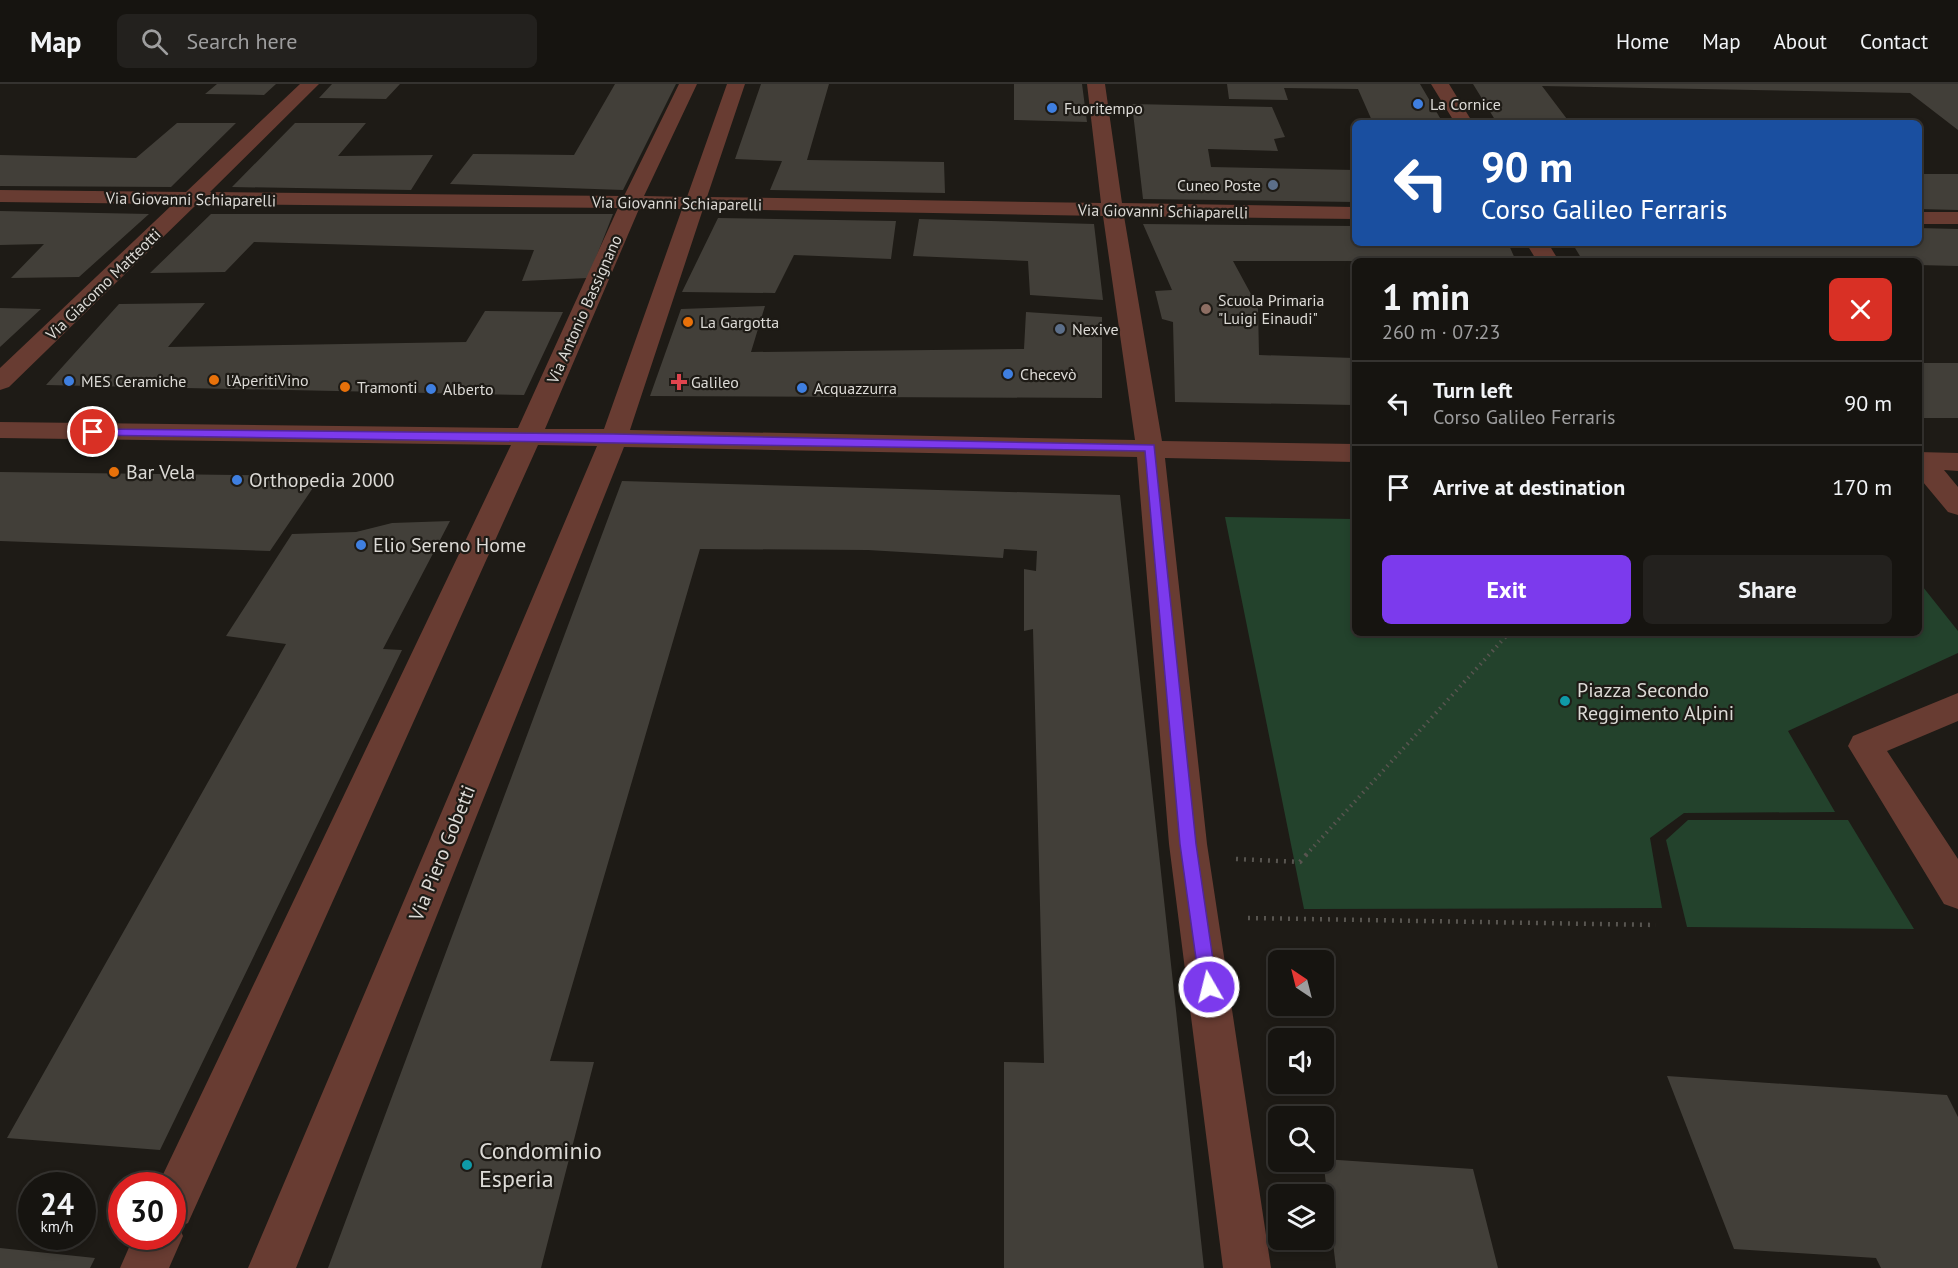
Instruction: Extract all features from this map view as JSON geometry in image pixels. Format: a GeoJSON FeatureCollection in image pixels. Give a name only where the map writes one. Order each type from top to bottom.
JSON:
{"type":"FeatureCollection","features":[{"type":"Feature","properties":{"kind":"street","name":"Via Giacomo Matteotti"},"geometry":{"type":"LineString","coordinates":[[0,382],[310,84]]}},
{"type":"Feature","properties":{"kind":"street","name":"Via Antonio Bassignano"},"geometry":{"type":"LineString","coordinates":[[528,437],[631,202],[688,84]]}},
{"type":"Feature","properties":{"kind":"street"},"geometry":{"type":"LineString","coordinates":[[614,438],[736,84]]}},
{"type":"Feature","properties":{"kind":"street"},"geometry":{"type":"LineString","coordinates":[[1096,84],[1113,211],[1150,447],[1190,858],[1247,1268]]}},
{"type":"Feature","properties":{"kind":"street"},"geometry":{"type":"LineString","coordinates":[[1440,84],[1462,120]]}},
{"type":"Feature","properties":{"kind":"street","name":"Via Giovanni Schiaparelli"},"geometry":{"type":"LineString","coordinates":[[0,196],[631,202],[1352,213]]}},
{"type":"Feature","properties":{"kind":"street"},"geometry":{"type":"LineString","coordinates":[[1922,218],[1958,218]]}},
{"type":"Feature","properties":{"kind":"street"},"geometry":{"type":"LineString","coordinates":[[0,430],[1150,447],[1352,453]]}},
{"type":"Feature","properties":{"kind":"street"},"geometry":{"type":"LineString","coordinates":[[186,1177],[528,437]]}},
{"type":"Feature","properties":{"kind":"street","name":"Via Piero Gobetti"},"geometry":{"type":"LineString","coordinates":[[272,1268],[614,438]]}},
{"type":"Feature","properties":{"kind":"street"},"geometry":{"type":"LineString","coordinates":[[1922,461],[1958,462]]}},
{"type":"Feature","properties":{"kind":"street"},"geometry":{"type":"LineString","coordinates":[[1922,463],[1958,506]]}},
{"type":"Feature","properties":{"kind":"street"},"geometry":{"type":"LineString","coordinates":[[1958,706],[1865,746],[1958,892]]}},
{"type":"Feature","properties":{"kind":"street"},"geometry":{"type":"LineString","coordinates":[[144,1268],[152,1250]]}},
{"type":"Feature","properties":{"kind":"path"},"geometry":{"type":"LineString","coordinates":[[1190,858],[1300,862],[1506,636]]}},
{"type":"Feature","properties":{"kind":"path"},"geometry":{"type":"LineString","coordinates":[[1199,917],[1656,925]]}},
{"type":"Feature","properties":{"kind":"green space","name":"Piazza Secondo Reggimento Alpini"},"geometry":{"type":"Polygon","coordinates":[[[1225,517],[1352,519],[1352,636],[1922,636],[1922,586],[1958,631],[1958,653],[1788,731],[1835,812],[1684,813],[1650,838],[1662,908],[1304,909],[1225,517]]]}},
{"type":"Feature","properties":{"kind":"green space"},"geometry":{"type":"Polygon","coordinates":[[[1688,820],[1848,820],[1914,929],[1687,927],[1666,840],[1688,820]]]}},
{"type":"Feature","properties":{"kind":"building"},"geometry":{"type":"Polygon","coordinates":[[[217,84],[276,84],[264,95],[205,94],[217,84]]]}},
{"type":"Feature","properties":{"kind":"building"},"geometry":{"type":"Polygon","coordinates":[[[332,84],[400,84],[386,99],[319,98],[332,84]]]}},
{"type":"Feature","properties":{"kind":"building"},"geometry":{"type":"Polygon","coordinates":[[[615,84],[676,84],[623,190],[450,184],[473,154],[574,155],[615,84]]]}},
{"type":"Feature","properties":{"kind":"building"},"geometry":{"type":"Polygon","coordinates":[[[761,84],[829,84],[807,160],[944,162],[945,193],[770,190],[782,161],[735,159],[761,84]]]}},
{"type":"Feature","properties":{"kind":"building"},"geometry":{"type":"Polygon","coordinates":[[[1014,84],[1082,84],[1087,122],[1014,120],[1014,84]]]}},
{"type":"Feature","properties":{"kind":"building"},"geometry":{"type":"Polygon","coordinates":[[[1227,84],[1420,84],[1441,120],[1372,120],[1358,89],[1284,88],[1288,100],[1229,99],[1227,84]]]}},
{"type":"Feature","properties":{"kind":"building"},"geometry":{"type":"Polygon","coordinates":[[[1473,84],[1958,84],[1958,130],[1910,93],[1542,86],[1568,120],[1495,120],[1473,84]]]}},
{"type":"Feature","properties":{"kind":"building"},"geometry":{"type":"Polygon","coordinates":[[[1132,104],[1272,107],[1285,137],[1274,139],[1278,151],[1208,149],[1211,167],[1352,170],[1352,202],[1143,199],[1132,104]]]}},
{"type":"Feature","properties":{"kind":"building"},"geometry":{"type":"Polygon","coordinates":[[[177,123],[236,123],[171,187],[0,186],[0,155],[136,158],[177,123]]]}},
{"type":"Feature","properties":{"kind":"building"},"geometry":{"type":"Polygon","coordinates":[[[295,123],[366,123],[338,156],[433,155],[411,190],[232,187],[295,123]]]}},
{"type":"Feature","properties":{"kind":"building"},"geometry":{"type":"Polygon","coordinates":[[[1922,174],[1958,174],[1958,210],[1922,209],[1922,174]]]}},
{"type":"Feature","properties":{"kind":"building"},"geometry":{"type":"Polygon","coordinates":[[[0,211],[149,214],[79,277],[11,278],[44,244],[0,245],[0,211]]]}},
{"type":"Feature","properties":{"kind":"building"},"geometry":{"type":"Polygon","coordinates":[[[211,214],[613,214],[588,278],[522,281],[534,250],[254,242],[225,272],[150,273],[211,214]]]}},
{"type":"Feature","properties":{"kind":"building"},"geometry":{"type":"Polygon","coordinates":[[[718,218],[896,221],[891,259],[794,255],[775,293],[682,292],[718,218]]]}},
{"type":"Feature","properties":{"kind":"building"},"geometry":{"type":"Polygon","coordinates":[[[919,219],[1094,224],[1103,300],[1030,295],[1028,261],[913,256],[919,219]]]}},
{"type":"Feature","properties":{"kind":"building"},"geometry":{"type":"Polygon","coordinates":[[[1143,224],[1352,226],[1352,246],[1509,246],[1515,258],[1233,261],[1258,307],[1259,355],[1352,358],[1352,405],[1175,402],[1173,322],[1162,319],[1155,291],[1172,290],[1143,224]]]}},
{"type":"Feature","properties":{"kind":"building"},"geometry":{"type":"Polygon","coordinates":[[[1922,228],[1958,229],[1958,266],[1922,265],[1922,258],[1581,258],[1574,246],[1922,246],[1922,228]]]}},
{"type":"Feature","properties":{"kind":"building"},"geometry":{"type":"Polygon","coordinates":[[[205,303],[168,347],[466,342],[485,311],[563,312],[524,395],[46,385],[119,304],[205,303]]]}},
{"type":"Feature","properties":{"kind":"building"},"geometry":{"type":"Polygon","coordinates":[[[765,306],[751,352],[1024,349],[1026,312],[1102,317],[1102,398],[650,396],[681,309],[765,306]]]}},
{"type":"Feature","properties":{"kind":"building"},"geometry":{"type":"Polygon","coordinates":[[[0,308],[41,309],[0,347],[0,308]]]}},
{"type":"Feature","properties":{"kind":"building"},"geometry":{"type":"Polygon","coordinates":[[[1922,363],[1958,363],[1958,418],[1922,418],[1922,363]]]}},
{"type":"Feature","properties":{"kind":"building"},"geometry":{"type":"Polygon","coordinates":[[[0,472],[321,476],[270,551],[0,541],[0,472]]]}},
{"type":"Feature","properties":{"kind":"building"},"geometry":{"type":"Polygon","coordinates":[[[622,481],[1120,495],[1204,1268],[1004,1268],[1004,1062],[1044,1063],[1033,629],[1024,631],[1024,569],[1036,571],[1037,551],[1004,549],[1003,558],[868,550],[700,549],[550,1061],[594,1062],[541,1268],[328,1268],[622,481]]]}},
{"type":"Feature","properties":{"kind":"building"},"geometry":{"type":"Polygon","coordinates":[[[450,521],[383,649],[402,650],[160,1150],[7,1138],[286,644],[226,636],[292,534],[356,532],[392,523],[450,521]]]}},
{"type":"Feature","properties":{"kind":"building"},"geometry":{"type":"Polygon","coordinates":[[[1667,1076],[1947,1095],[1958,1117],[1958,1268],[1881,1268],[1876,1258],[1734,1249],[1667,1076]]]}},
{"type":"Feature","properties":{"kind":"building"},"geometry":{"type":"Polygon","coordinates":[[[1334,1160],[1473,1169],[1498,1268],[1336,1268],[1334,1184],[1326,1184],[1325,1172],[1334,1172],[1334,1160]]]}},
{"type":"Feature","properties":{"kind":"building"},"geometry":{"type":"Polygon","coordinates":[[[0,1248],[95,1258],[90,1268],[0,1268],[0,1248]]]}},
{"type":"Feature","properties":{"kind":"place","name":"La Cornice"},"geometry":{"type":"Point","coordinates":[1418,104]}},
{"type":"Feature","properties":{"kind":"place","name":"Fuoritempo"},"geometry":{"type":"Point","coordinates":[1052,108]}},
{"type":"Feature","properties":{"kind":"place","name":"Cuneo Poste"},"geometry":{"type":"Point","coordinates":[1273,185]}},
{"type":"Feature","properties":{"kind":"place","name":"Scuola Primaria \"Luigi Einaudi\""},"geometry":{"type":"Point","coordinates":[1206,309]}},
{"type":"Feature","properties":{"kind":"place","name":"La Gargotta"},"geometry":{"type":"Point","coordinates":[688,322]}},
{"type":"Feature","properties":{"kind":"place","name":"Nexive"},"geometry":{"type":"Point","coordinates":[1060,329]}},
{"type":"Feature","properties":{"kind":"place","name":"Checevò"},"geometry":{"type":"Point","coordinates":[1008,374]}},
{"type":"Feature","properties":{"kind":"place","name":"l'AperitiVino"},"geometry":{"type":"Point","coordinates":[214,380]}},
{"type":"Feature","properties":{"kind":"place","name":"MES Ceramiche"},"geometry":{"type":"Point","coordinates":[69,381]}},
{"type":"Feature","properties":{"kind":"place","name":"Galileo"},"geometry":{"type":"Point","coordinates":[679,382]}},
{"type":"Feature","properties":{"kind":"place","name":"Tramonti"},"geometry":{"type":"Point","coordinates":[345,387]}},
{"type":"Feature","properties":{"kind":"place","name":"Acquazzurra"},"geometry":{"type":"Point","coordinates":[802,388]}},
{"type":"Feature","properties":{"kind":"place","name":"Alberto"},"geometry":{"type":"Point","coordinates":[431,389]}},
{"type":"Feature","properties":{"kind":"place","name":"Bar Vela"},"geometry":{"type":"Point","coordinates":[114,472]}},
{"type":"Feature","properties":{"kind":"place","name":"Orthopedia 2000"},"geometry":{"type":"Point","coordinates":[237,480]}},
{"type":"Feature","properties":{"kind":"place","name":"Elio Sereno Home"},"geometry":{"type":"Point","coordinates":[361,545]}},
{"type":"Feature","properties":{"kind":"place","name":"Piazza Secondo Reggimento Alpini"},"geometry":{"type":"Point","coordinates":[1565,701]}},
{"type":"Feature","properties":{"kind":"place","name":"Condominio Esperia"},"geometry":{"type":"Point","coordinates":[467,1165]}},
{"type":"Feature","properties":{"kind":"route"},"geometry":{"type":"LineString","coordinates":[[93,432],[1150,447],[1188,844],[1209,987]]}}]}
